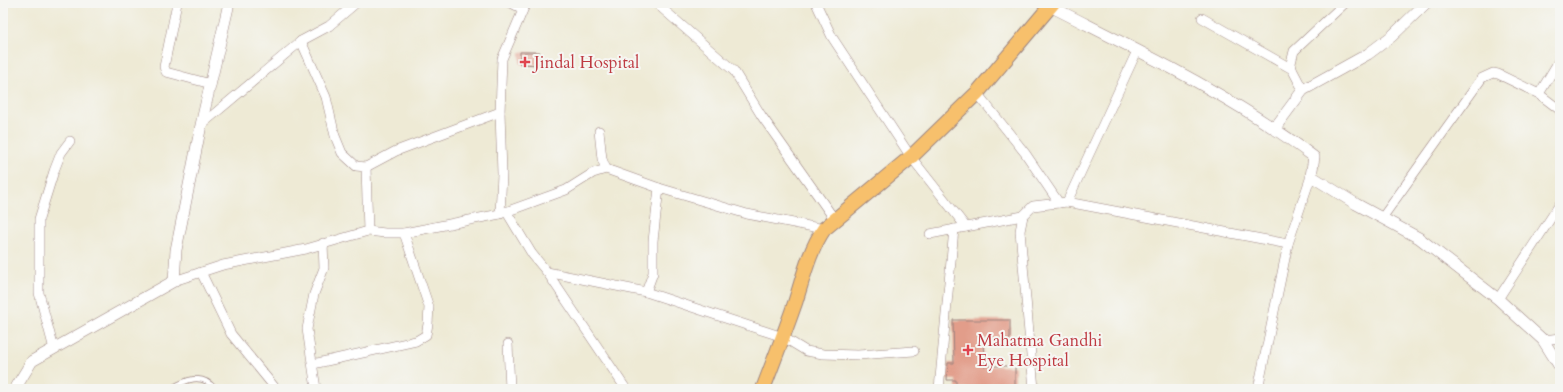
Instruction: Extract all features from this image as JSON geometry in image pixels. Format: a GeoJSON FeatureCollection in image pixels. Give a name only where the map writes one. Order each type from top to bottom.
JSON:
{"type":"FeatureCollection","features":[{"type":"Feature","properties":{"kind":"main road"},"geometry":{"type":"LineString","coordinates":[[763,389],[783,337],[811,253],[824,229],[911,157],[977,93],[1052,5]]}},
{"type":"Feature","properties":{"kind":"street"},"geometry":{"type":"LineString","coordinates":[[177,3],[164,67],[166,72],[211,84]]}},
{"type":"Feature","properties":{"kind":"street"},"geometry":{"type":"LineString","coordinates":[[174,281],[176,250],[201,125],[229,3]]}},
{"type":"Feature","properties":{"kind":"street"},"geometry":{"type":"LineString","coordinates":[[201,125],[301,41],[329,26],[347,8],[356,3]]}},
{"type":"Feature","properties":{"kind":"street"},"geometry":{"type":"LineString","coordinates":[[511,3],[525,6],[502,59],[500,112],[503,213],[532,254],[547,272],[626,389]]}},
{"type":"Feature","properties":{"kind":"street"},"geometry":{"type":"LineString","coordinates":[[656,3],[734,71],[761,115],[835,220]]}},
{"type":"Feature","properties":{"kind":"street"},"geometry":{"type":"LineString","coordinates":[[816,3],[832,37],[911,157],[966,227]]}},
{"type":"Feature","properties":{"kind":"street"},"geometry":{"type":"LineString","coordinates":[[1302,90],[1290,63],[1294,51],[1345,3]]}},
{"type":"Feature","properties":{"kind":"street"},"geometry":{"type":"LineString","coordinates":[[1274,129],[1302,90],[1368,54],[1392,36],[1426,3]]}},
{"type":"Feature","properties":{"kind":"street"},"geometry":{"type":"LineString","coordinates":[[1052,5],[1228,100],[1274,129],[1314,157],[1311,176],[1288,244],[1258,389]]}},
{"type":"Feature","properties":{"kind":"street"},"geometry":{"type":"LineString","coordinates":[[1202,18],[1292,69]]}},
{"type":"Feature","properties":{"kind":"street"},"geometry":{"type":"LineString","coordinates":[[301,41],[326,97],[342,153],[356,166],[366,167],[396,151],[500,112]]}},
{"type":"Feature","properties":{"kind":"street"},"geometry":{"type":"LineString","coordinates":[[1063,202],[1137,51]]}},
{"type":"Feature","properties":{"kind":"street"},"geometry":{"type":"LineString","coordinates":[[1539,94],[1560,59]]}},
{"type":"Feature","properties":{"kind":"street"},"geometry":{"type":"LineString","coordinates":[[1382,218],[1482,78],[1493,73],[1498,74],[1539,94],[1560,110]]}},
{"type":"Feature","properties":{"kind":"street"},"geometry":{"type":"LineString","coordinates":[[977,93],[1063,202]]}},
{"type":"Feature","properties":{"kind":"street"},"geometry":{"type":"LineString","coordinates":[[599,131],[602,159],[606,169]]}},
{"type":"Feature","properties":{"kind":"street"},"geometry":{"type":"LineString","coordinates":[[54,349],[39,293],[39,219],[61,153],[70,141]]}},
{"type":"Feature","properties":{"kind":"street"},"geometry":{"type":"LineString","coordinates":[[366,167],[368,231]]}},
{"type":"Feature","properties":{"kind":"street"},"geometry":{"type":"LineString","coordinates":[[15,389],[32,361],[174,281],[223,265],[306,249],[368,231],[385,234],[404,233],[503,213],[566,190],[593,173],[606,169],[659,188],[746,214],[824,229]]}},
{"type":"Feature","properties":{"kind":"street"},"geometry":{"type":"LineString","coordinates":[[1311,176],[1418,238],[1498,299],[1543,340],[1560,367]]}},
{"type":"Feature","properties":{"kind":"street"},"geometry":{"type":"LineString","coordinates":[[646,292],[653,273],[653,241],[659,188]]}},
{"type":"Feature","properties":{"kind":"street"},"geometry":{"type":"LineString","coordinates":[[1034,389],[1020,231],[1023,216],[1033,206],[1063,202],[1288,244]]}},
{"type":"Feature","properties":{"kind":"street"},"geometry":{"type":"LineString","coordinates":[[1498,299],[1560,204]]}},
{"type":"Feature","properties":{"kind":"street"},"geometry":{"type":"LineString","coordinates":[[930,234],[1023,216]]}},
{"type":"Feature","properties":{"kind":"street"},"geometry":{"type":"LineString","coordinates":[[939,389],[954,229]]}},
{"type":"Feature","properties":{"kind":"street"},"geometry":{"type":"LineString","coordinates":[[313,364],[416,341],[426,335],[429,306],[404,233]]}},
{"type":"Feature","properties":{"kind":"street"},"geometry":{"type":"LineString","coordinates":[[316,389],[307,329],[314,294],[324,268],[323,243]]}},
{"type":"Feature","properties":{"kind":"street"},"geometry":{"type":"LineString","coordinates":[[201,272],[231,334],[276,389]]}},
{"type":"Feature","properties":{"kind":"street"},"geometry":{"type":"LineString","coordinates":[[547,272],[646,292],[783,337],[806,351],[823,354],[858,355],[914,351]]}},
{"type":"Feature","properties":{"kind":"street"},"geometry":{"type":"LineString","coordinates":[[1543,340],[1560,338]]}},
{"type":"Feature","properties":{"kind":"street"},"geometry":{"type":"LineString","coordinates":[[508,344],[510,389]]}},
{"type":"Feature","properties":{"kind":"lane"},"geometry":{"type":"LineString","coordinates":[[170,389],[189,379],[200,378],[215,389]]}},
{"type":"Feature","properties":{"kind":"building"},"geometry":{"type":"Polygon","coordinates":[[[520,52],[540,52],[540,65],[520,64],[520,52]]]}},
{"type":"Feature","properties":{"kind":"building","name":"Mahatma Gandhi Eye Hospital"},"geometry":{"type":"Polygon","coordinates":[[[953,320],[1010,320],[1010,339],[983,339],[984,366],[1015,366],[1015,387],[956,389],[956,380],[947,380],[948,363],[954,363],[953,320]]]}},
{"type":"Feature","properties":{"kind":"place","name":"Jindal Hospital"},"geometry":{"type":"Point","coordinates":[525,62]}},
{"type":"Feature","properties":{"kind":"place","name":"Mahatma Gandhi Eye Hospital"},"geometry":{"type":"Point","coordinates":[968,350]}}]}
